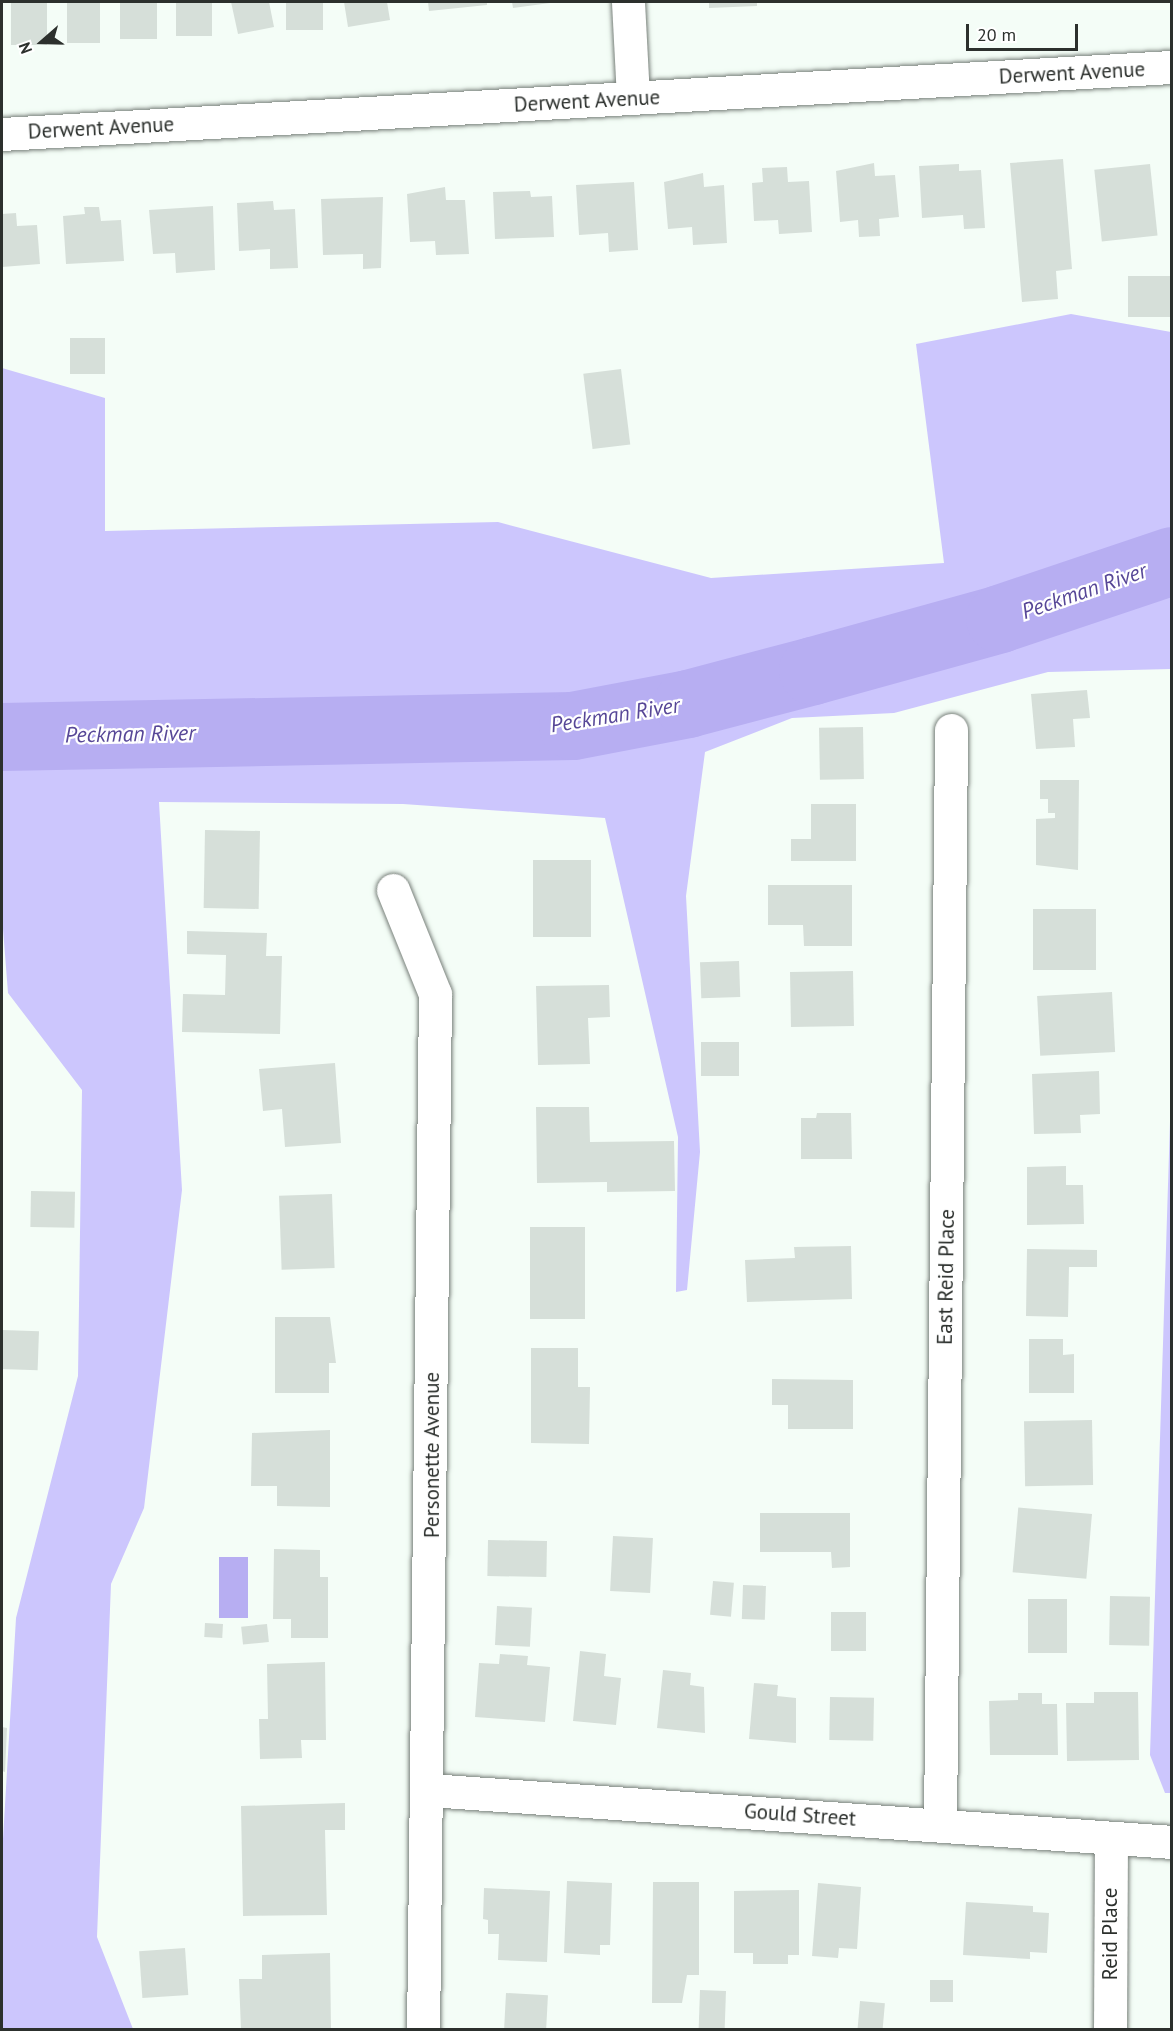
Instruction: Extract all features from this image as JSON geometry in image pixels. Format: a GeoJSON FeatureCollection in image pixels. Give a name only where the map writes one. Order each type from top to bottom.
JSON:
{"type":"FeatureCollection","features":[{"type":"Feature","properties":{"kind":"street"},"geometry":{"type":"LineString","coordinates":[[628,2],[633,98]]}},
{"type":"Feature","properties":{"kind":"street","name":"Derwent Avenue"},"geometry":{"type":"LineString","coordinates":[[2,134],[1172,67]]}},
{"type":"Feature","properties":{"kind":"street","name":"East Reid Place"},"geometry":{"type":"LineString","coordinates":[[940,1825],[951,730]]}},
{"type":"Feature","properties":{"kind":"street","name":"Personette Avenue"},"geometry":{"type":"LineString","coordinates":[[393,890],[435,994],[429,1790],[423,2030]]}},
{"type":"Feature","properties":{"kind":"street","name":"Gould Street"},"geometry":{"type":"LineString","coordinates":[[429,1790],[1172,1842]]}},
{"type":"Feature","properties":{"kind":"street","name":"Reid Place"},"geometry":{"type":"LineString","coordinates":[[1110,2030],[1111,1838]]}},
{"type":"Feature","properties":{"kind":"shaded area"},"geometry":{"type":"Polygon","coordinates":[[[1071,314],[1171,332],[1171,669],[1048,672],[894,713],[792,718],[705,752],[686,896],[700,1152],[687,1290],[676,1292],[678,1137],[605,818],[403,804],[159,802],[182,1190],[144,1508],[111,1584],[97,1937],[133,2029],[2,2029],[2,1856],[16,1618],[78,1376],[82,1090],[8,993],[2,916],[2,368],[105,398],[105,531],[498,522],[711,578],[944,563],[916,344],[1071,314]]]}},
{"type":"Feature","properties":{"kind":"shaded area"},"geometry":{"type":"Polygon","coordinates":[[[1171,1090],[1172,1793],[1165,1793],[1150,1755],[1171,1090]]]}},
{"type":"Feature","properties":{"kind":"shaded area"},"geometry":{"type":"Polygon","coordinates":[[[219,1557],[248,1557],[248,1618],[219,1618],[219,1557]]]}},
{"type":"Feature","properties":{"kind":"building"},"geometry":{"type":"Polygon","coordinates":[[[11,2],[47,2],[47,45],[11,45],[11,2]]]}},
{"type":"Feature","properties":{"kind":"building"},"geometry":{"type":"Polygon","coordinates":[[[67,2],[100,2],[100,43],[67,43],[67,2]]]}},
{"type":"Feature","properties":{"kind":"building"},"geometry":{"type":"Polygon","coordinates":[[[120,2],[157,2],[157,39],[120,39],[120,2]]]}},
{"type":"Feature","properties":{"kind":"building"},"geometry":{"type":"Polygon","coordinates":[[[176,2],[212,2],[212,36],[176,36],[176,2]]]}},
{"type":"Feature","properties":{"kind":"building"},"geometry":{"type":"Polygon","coordinates":[[[231,2],[269,2],[274,27],[238,34],[231,2]]]}},
{"type":"Feature","properties":{"kind":"building"},"geometry":{"type":"Polygon","coordinates":[[[286,2],[323,2],[323,30],[286,30],[286,2]]]}},
{"type":"Feature","properties":{"kind":"building"},"geometry":{"type":"Polygon","coordinates":[[[344,2],[387,2],[390,20],[348,27],[344,2]]]}},
{"type":"Feature","properties":{"kind":"building"},"geometry":{"type":"Polygon","coordinates":[[[428,2],[487,2],[487,5],[429,11],[428,2]]]}},
{"type":"Feature","properties":{"kind":"building"},"geometry":{"type":"Polygon","coordinates":[[[512,2],[550,2],[550,3],[513,8],[512,2]]]}},
{"type":"Feature","properties":{"kind":"building"},"geometry":{"type":"Polygon","coordinates":[[[709,2],[757,2],[757,6],[709,8],[709,2]]]}},
{"type":"Feature","properties":{"kind":"building"},"geometry":{"type":"Polygon","coordinates":[[[1063,159],[1072,269],[1056,271],[1058,299],[1022,302],[1010,163],[1063,159]]]}},
{"type":"Feature","properties":{"kind":"building"},"geometry":{"type":"Polygon","coordinates":[[[874,163],[875,176],[895,175],[899,217],[879,219],[880,236],[859,237],[858,220],[840,222],[836,171],[874,163]]]}},
{"type":"Feature","properties":{"kind":"building"},"geometry":{"type":"Polygon","coordinates":[[[959,164],[959,171],[981,170],[985,228],[964,229],[963,215],[922,218],[919,166],[959,164]]]}},
{"type":"Feature","properties":{"kind":"building"},"geometry":{"type":"Polygon","coordinates":[[[1150,164],[1158,236],[1102,241],[1094,170],[1150,164]]]}},
{"type":"Feature","properties":{"kind":"building"},"geometry":{"type":"Polygon","coordinates":[[[787,167],[788,182],[809,181],[812,232],[779,234],[778,220],[754,221],[752,183],[763,182],[762,168],[787,167]]]}},
{"type":"Feature","properties":{"kind":"building"},"geometry":{"type":"Polygon","coordinates":[[[703,173],[704,187],[724,185],[727,243],[693,245],[692,227],[668,229],[664,182],[703,173]]]}},
{"type":"Feature","properties":{"kind":"building"},"geometry":{"type":"Polygon","coordinates":[[[634,182],[638,250],[609,252],[608,233],[579,235],[576,185],[634,182]]]}},
{"type":"Feature","properties":{"kind":"building"},"geometry":{"type":"Polygon","coordinates":[[[445,187],[446,200],[465,200],[469,254],[436,255],[435,241],[410,242],[407,194],[445,187]]]}},
{"type":"Feature","properties":{"kind":"building"},"geometry":{"type":"Polygon","coordinates":[[[530,191],[531,197],[552,196],[554,237],[495,239],[493,192],[530,191]]]}},
{"type":"Feature","properties":{"kind":"building"},"geometry":{"type":"Polygon","coordinates":[[[383,197],[381,268],[363,269],[363,254],[323,255],[321,199],[383,197]]]}},
{"type":"Feature","properties":{"kind":"building"},"geometry":{"type":"Polygon","coordinates":[[[273,201],[274,210],[295,209],[298,268],[270,269],[270,249],[239,251],[237,203],[273,201]]]}},
{"type":"Feature","properties":{"kind":"building"},"geometry":{"type":"Polygon","coordinates":[[[213,206],[215,270],[176,273],[175,253],[153,254],[149,210],[213,206]]]}},
{"type":"Feature","properties":{"kind":"building"},"geometry":{"type":"Polygon","coordinates":[[[84,207],[99,207],[101,221],[121,220],[124,261],[66,264],[63,216],[85,214],[84,207]]]}},
{"type":"Feature","properties":{"kind":"building"},"geometry":{"type":"Polygon","coordinates":[[[16,213],[17,226],[37,225],[40,264],[2,267],[2,214],[16,213]]]}},
{"type":"Feature","properties":{"kind":"building"},"geometry":{"type":"Polygon","coordinates":[[[1128,276],[1172,276],[1172,317],[1128,317],[1128,276]]]}},
{"type":"Feature","properties":{"kind":"building"},"geometry":{"type":"Polygon","coordinates":[[[70,338],[105,338],[105,374],[70,374],[70,338]]]}},
{"type":"Feature","properties":{"kind":"building"},"geometry":{"type":"Polygon","coordinates":[[[621,369],[630,444],[593,449],[583,374],[621,369]]]}},
{"type":"Feature","properties":{"kind":"building"},"geometry":{"type":"Polygon","coordinates":[[[1087,690],[1090,718],[1073,719],[1075,747],[1036,749],[1031,694],[1087,690]]]}},
{"type":"Feature","properties":{"kind":"building"},"geometry":{"type":"Polygon","coordinates":[[[863,727],[864,779],[820,780],[819,728],[863,727]]]}},
{"type":"Feature","properties":{"kind":"building"},"geometry":{"type":"Polygon","coordinates":[[[1040,780],[1079,780],[1078,870],[1036,865],[1036,819],[1055,818],[1055,813],[1048,813],[1048,799],[1040,799],[1040,780]]]}},
{"type":"Feature","properties":{"kind":"building"},"geometry":{"type":"Polygon","coordinates":[[[811,804],[856,804],[856,861],[791,861],[791,839],[811,839],[811,804]]]}},
{"type":"Feature","properties":{"kind":"building"},"geometry":{"type":"Polygon","coordinates":[[[205,830],[260,831],[259,909],[204,908],[205,830]]]}},
{"type":"Feature","properties":{"kind":"building"},"geometry":{"type":"Polygon","coordinates":[[[533,860],[591,860],[591,937],[533,937],[533,860]]]}},
{"type":"Feature","properties":{"kind":"building"},"geometry":{"type":"Polygon","coordinates":[[[768,885],[852,885],[852,946],[804,946],[803,925],[768,925],[768,885]]]}},
{"type":"Feature","properties":{"kind":"building"},"geometry":{"type":"Polygon","coordinates":[[[1033,909],[1096,909],[1096,970],[1033,970],[1033,909]]]}},
{"type":"Feature","properties":{"kind":"building"},"geometry":{"type":"Polygon","coordinates":[[[187,931],[267,933],[266,956],[282,956],[280,1034],[182,1032],[183,994],[225,995],[226,955],[187,954],[187,931]]]}},
{"type":"Feature","properties":{"kind":"building"},"geometry":{"type":"Polygon","coordinates":[[[739,961],[740,997],[701,998],[700,962],[739,961]]]}},
{"type":"Feature","properties":{"kind":"building"},"geometry":{"type":"Polygon","coordinates":[[[853,971],[854,1026],[791,1027],[790,972],[853,971]]]}},
{"type":"Feature","properties":{"kind":"building"},"geometry":{"type":"Polygon","coordinates":[[[609,985],[610,1017],[588,1018],[590,1064],[538,1065],[536,986],[609,985]]]}},
{"type":"Feature","properties":{"kind":"building"},"geometry":{"type":"Polygon","coordinates":[[[1112,992],[1115,1052],[1040,1056],[1037,996],[1112,992]]]}},
{"type":"Feature","properties":{"kind":"building"},"geometry":{"type":"Polygon","coordinates":[[[701,1042],[739,1042],[739,1076],[701,1076],[701,1042]]]}},
{"type":"Feature","properties":{"kind":"building"},"geometry":{"type":"Polygon","coordinates":[[[335,1063],[341,1143],[285,1147],[282,1109],[263,1111],[259,1069],[335,1063]]]}},
{"type":"Feature","properties":{"kind":"building"},"geometry":{"type":"Polygon","coordinates":[[[1099,1071],[1100,1114],[1080,1115],[1081,1133],[1034,1134],[1032,1074],[1099,1071]]]}},
{"type":"Feature","properties":{"kind":"building"},"geometry":{"type":"Polygon","coordinates":[[[536,1107],[589,1107],[590,1142],[674,1141],[675,1191],[607,1192],[607,1182],[537,1183],[536,1107]]]}},
{"type":"Feature","properties":{"kind":"building"},"geometry":{"type":"Polygon","coordinates":[[[817,1113],[851,1113],[852,1159],[801,1159],[801,1118],[816,1118],[817,1113]]]}},
{"type":"Feature","properties":{"kind":"building"},"geometry":{"type":"Polygon","coordinates":[[[1066,1166],[1066,1185],[1083,1185],[1084,1224],[1027,1225],[1027,1167],[1066,1166]]]}},
{"type":"Feature","properties":{"kind":"building"},"geometry":{"type":"Polygon","coordinates":[[[31,1191],[75,1192],[74,1228],[30,1227],[31,1191]]]}},
{"type":"Feature","properties":{"kind":"building"},"geometry":{"type":"Polygon","coordinates":[[[332,1194],[335,1268],[282,1270],[279,1196],[332,1194]]]}},
{"type":"Feature","properties":{"kind":"building"},"geometry":{"type":"Polygon","coordinates":[[[530,1227],[585,1227],[585,1319],[530,1319],[530,1227]]]}},
{"type":"Feature","properties":{"kind":"building"},"geometry":{"type":"Polygon","coordinates":[[[851,1246],[852,1299],[747,1302],[745,1260],[795,1258],[794,1247],[851,1246]]]}},
{"type":"Feature","properties":{"kind":"building"},"geometry":{"type":"Polygon","coordinates":[[[1027,1249],[1097,1250],[1097,1267],[1069,1267],[1068,1317],[1026,1316],[1027,1249]]]}},
{"type":"Feature","properties":{"kind":"building"},"geometry":{"type":"Polygon","coordinates":[[[275,1317],[330,1317],[336,1363],[329,1363],[329,1393],[275,1393],[275,1317]]]}},
{"type":"Feature","properties":{"kind":"building"},"geometry":{"type":"Polygon","coordinates":[[[2,1330],[39,1331],[38,1370],[2,1369],[2,1330]]]}},
{"type":"Feature","properties":{"kind":"building"},"geometry":{"type":"Polygon","coordinates":[[[1029,1339],[1063,1339],[1063,1355],[1074,1354],[1074,1393],[1029,1393],[1029,1339]]]}},
{"type":"Feature","properties":{"kind":"building"},"geometry":{"type":"Polygon","coordinates":[[[531,1348],[578,1348],[578,1387],[590,1387],[589,1444],[531,1443],[531,1348]]]}},
{"type":"Feature","properties":{"kind":"building"},"geometry":{"type":"Polygon","coordinates":[[[772,1379],[853,1380],[853,1429],[788,1429],[788,1405],[772,1405],[772,1379]]]}},
{"type":"Feature","properties":{"kind":"building"},"geometry":{"type":"Polygon","coordinates":[[[1092,1420],[1093,1485],[1025,1486],[1024,1421],[1092,1420]]]}},
{"type":"Feature","properties":{"kind":"building"},"geometry":{"type":"Polygon","coordinates":[[[330,1430],[330,1507],[277,1506],[277,1486],[251,1486],[252,1433],[330,1430]]]}},
{"type":"Feature","properties":{"kind":"building"},"geometry":{"type":"Polygon","coordinates":[[[1018,1508],[1092,1514],[1086,1579],[1013,1572],[1018,1508]]]}},
{"type":"Feature","properties":{"kind":"building"},"geometry":{"type":"Polygon","coordinates":[[[760,1513],[850,1513],[850,1567],[832,1568],[831,1552],[760,1552],[760,1513]]]}},
{"type":"Feature","properties":{"kind":"building"},"geometry":{"type":"Polygon","coordinates":[[[613,1536],[653,1538],[650,1593],[610,1591],[613,1536]]]}},
{"type":"Feature","properties":{"kind":"building"},"geometry":{"type":"Polygon","coordinates":[[[488,1540],[547,1541],[546,1577],[487,1576],[488,1540]]]}},
{"type":"Feature","properties":{"kind":"building"},"geometry":{"type":"Polygon","coordinates":[[[274,1549],[320,1550],[320,1577],[328,1577],[328,1638],[291,1638],[291,1619],[273,1619],[274,1549]]]}},
{"type":"Feature","properties":{"kind":"building"},"geometry":{"type":"Polygon","coordinates":[[[713,1581],[734,1583],[731,1617],[710,1615],[713,1581]]]}},
{"type":"Feature","properties":{"kind":"building"},"geometry":{"type":"Polygon","coordinates":[[[743,1585],[766,1586],[765,1620],[742,1619],[743,1585]]]}},
{"type":"Feature","properties":{"kind":"building"},"geometry":{"type":"Polygon","coordinates":[[[1110,1596],[1150,1597],[1149,1646],[1109,1645],[1110,1596]]]}},
{"type":"Feature","properties":{"kind":"building"},"geometry":{"type":"Polygon","coordinates":[[[1028,1599],[1067,1599],[1067,1653],[1028,1653],[1028,1599]]]}},
{"type":"Feature","properties":{"kind":"building"},"geometry":{"type":"Polygon","coordinates":[[[497,1606],[532,1608],[530,1647],[495,1645],[497,1606]]]}},
{"type":"Feature","properties":{"kind":"building"},"geometry":{"type":"Polygon","coordinates":[[[831,1612],[866,1612],[866,1651],[831,1651],[831,1612]]]}},
{"type":"Feature","properties":{"kind":"building"},"geometry":{"type":"Polygon","coordinates":[[[205,1623],[223,1624],[222,1638],[204,1637],[205,1623]]]}},
{"type":"Feature","properties":{"kind":"building"},"geometry":{"type":"Polygon","coordinates":[[[267,1624],[269,1642],[243,1645],[241,1627],[267,1624]]]}},
{"type":"Feature","properties":{"kind":"building"},"geometry":{"type":"Polygon","coordinates":[[[580,1651],[606,1654],[604,1676],[621,1678],[616,1725],[573,1721],[580,1651]]]}},
{"type":"Feature","properties":{"kind":"building"},"geometry":{"type":"Polygon","coordinates":[[[500,1654],[528,1656],[527,1665],[550,1667],[545,1722],[475,1717],[479,1663],[499,1664],[500,1654]]]}},
{"type":"Feature","properties":{"kind":"building"},"geometry":{"type":"Polygon","coordinates":[[[325,1662],[326,1740],[301,1740],[302,1758],[260,1759],[259,1719],[268,1719],[267,1664],[325,1662]]]}},
{"type":"Feature","properties":{"kind":"building"},"geometry":{"type":"Polygon","coordinates":[[[663,1670],[691,1673],[690,1685],[704,1687],[705,1733],[657,1728],[663,1670]]]}},
{"type":"Feature","properties":{"kind":"building"},"geometry":{"type":"Polygon","coordinates":[[[754,1683],[778,1685],[777,1696],[796,1698],[796,1743],[749,1739],[754,1683]]]}},
{"type":"Feature","properties":{"kind":"building"},"geometry":{"type":"Polygon","coordinates":[[[1094,1692],[1138,1692],[1139,1760],[1067,1761],[1066,1703],[1094,1703],[1094,1692]]]}},
{"type":"Feature","properties":{"kind":"building"},"geometry":{"type":"Polygon","coordinates":[[[1018,1693],[1042,1693],[1042,1704],[1057,1704],[1058,1755],[990,1755],[989,1701],[1018,1700],[1018,1693]]]}},
{"type":"Feature","properties":{"kind":"building"},"geometry":{"type":"Polygon","coordinates":[[[830,1697],[874,1698],[873,1741],[829,1740],[830,1697]]]}},
{"type":"Feature","properties":{"kind":"building"},"geometry":{"type":"Polygon","coordinates":[[[2,1727],[7,1728],[5,1772],[2,1771],[2,1727]]]}},
{"type":"Feature","properties":{"kind":"building"},"geometry":{"type":"Polygon","coordinates":[[[345,1803],[345,1830],[325,1830],[327,1915],[243,1916],[241,1806],[345,1803]]]}},
{"type":"Feature","properties":{"kind":"building"},"geometry":{"type":"Polygon","coordinates":[[[567,1881],[612,1883],[610,1945],[600,1945],[600,1955],[564,1953],[567,1881]]]}},
{"type":"Feature","properties":{"kind":"building"},"geometry":{"type":"Polygon","coordinates":[[[653,1882],[699,1882],[699,1975],[687,1975],[682,2003],[652,2003],[653,1882]]]}},
{"type":"Feature","properties":{"kind":"building"},"geometry":{"type":"Polygon","coordinates":[[[818,1883],[861,1887],[857,1949],[839,1948],[838,1958],[812,1956],[818,1883]]]}},
{"type":"Feature","properties":{"kind":"building"},"geometry":{"type":"Polygon","coordinates":[[[484,1888],[550,1891],[547,1962],[498,1960],[499,1934],[488,1934],[488,1920],[483,1919],[484,1888]]]}},
{"type":"Feature","properties":{"kind":"building"},"geometry":{"type":"Polygon","coordinates":[[[799,1890],[799,1955],[788,1955],[788,1964],[753,1964],[753,1953],[734,1953],[734,1891],[799,1890]]]}},
{"type":"Feature","properties":{"kind":"building"},"geometry":{"type":"Polygon","coordinates":[[[966,1902],[1033,1906],[1033,1912],[1049,1913],[1047,1953],[1030,1952],[1030,1959],[963,1955],[966,1902]]]}},
{"type":"Feature","properties":{"kind":"building"},"geometry":{"type":"Polygon","coordinates":[[[185,1948],[188,1995],[142,1998],[139,1951],[185,1948]]]}},
{"type":"Feature","properties":{"kind":"building"},"geometry":{"type":"Polygon","coordinates":[[[330,1953],[331,2030],[241,2030],[239,1979],[262,1979],[262,1955],[330,1953]]]}},
{"type":"Feature","properties":{"kind":"building"},"geometry":{"type":"Polygon","coordinates":[[[930,1980],[953,1980],[953,2002],[930,2002],[930,1980]]]}},
{"type":"Feature","properties":{"kind":"building"},"geometry":{"type":"Polygon","coordinates":[[[700,1990],[726,1991],[725,2029],[699,2028],[700,1990]]]}},
{"type":"Feature","properties":{"kind":"building"},"geometry":{"type":"Polygon","coordinates":[[[506,1993],[548,1995],[546,2030],[504,2030],[506,1993]]]}},
{"type":"Feature","properties":{"kind":"building"},"geometry":{"type":"Polygon","coordinates":[[[860,2001],[885,2003],[883,2030],[857,2030],[860,2001]]]}},
{"type":"Feature","properties":{"kind":"waterway","name":"Peckman River"},"geometry":{"type":"LineString","coordinates":[[2,737],[573,726],[688,704],[813,671],[1000,619],[1172,561]]}}]}
